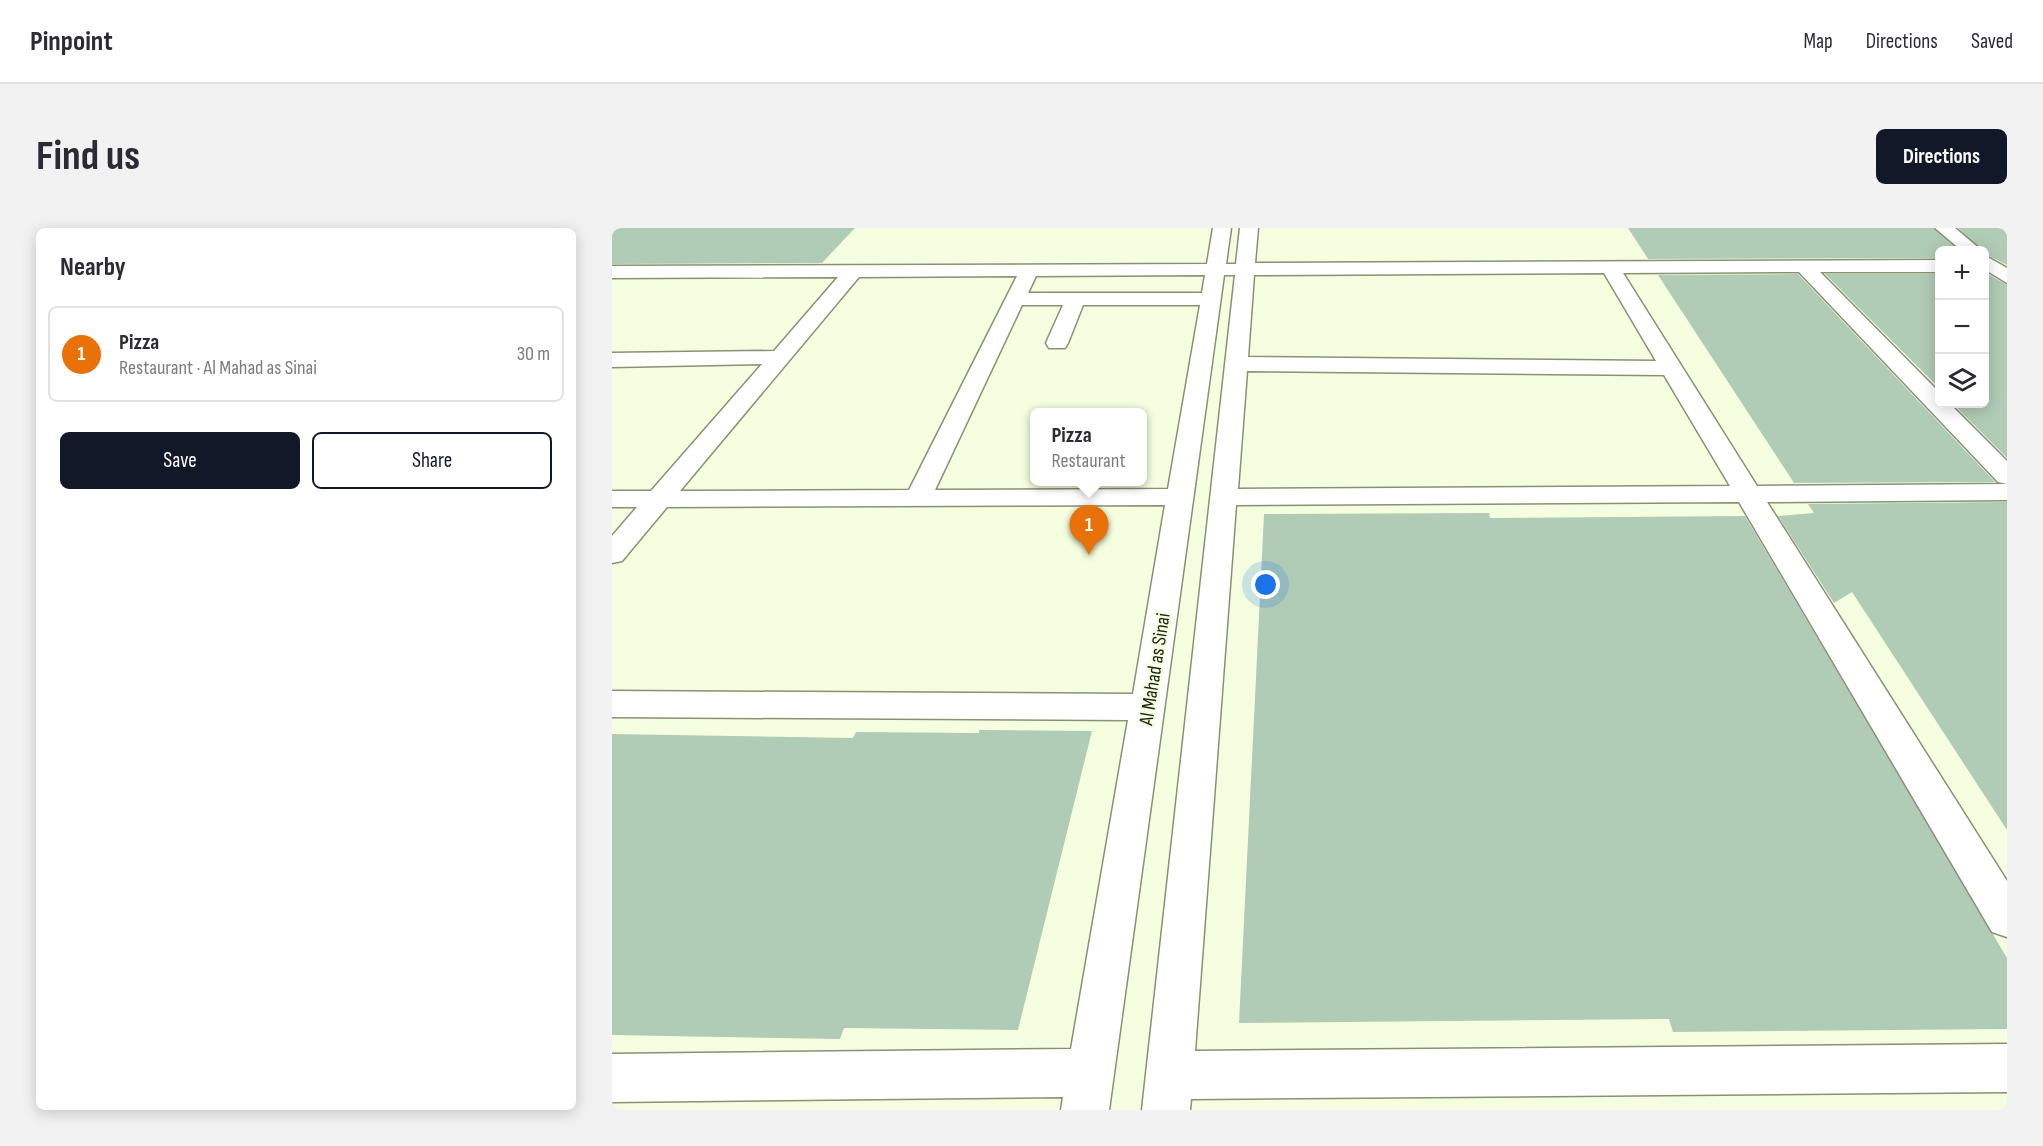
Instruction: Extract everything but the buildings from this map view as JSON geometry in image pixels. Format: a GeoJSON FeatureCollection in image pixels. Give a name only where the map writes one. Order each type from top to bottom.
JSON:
{"type":"FeatureCollection","features":[{"type":"Feature","properties":{"kind":"street","name":"Al Mahad as Sinai"},"geometry":{"type":"LineString","coordinates":[[1168,1093],[1237,364],[1225,279],[1222,228]]}},
{"type":"Feature","properties":{"kind":"street","name":"Al Mahad as Sinai"},"geometry":{"type":"LineString","coordinates":[[1088,1091],[1181,497],[1225,279],[1249,228]]}},
{"type":"Feature","properties":{"kind":"street"},"geometry":{"type":"LineString","coordinates":[[1944,228],[1967,246]]}},
{"type":"Feature","properties":{"kind":"street"},"geometry":{"type":"LineString","coordinates":[[612,272],[1030,269],[1225,279],[1610,267],[1935,266]]}},
{"type":"Feature","properties":{"kind":"street"},"geometry":{"type":"LineString","coordinates":[[1610,267],[2007,918]]}},
{"type":"Feature","properties":{"kind":"street"},"geometry":{"type":"LineString","coordinates":[[1804,267],[2007,476]]}},
{"type":"Feature","properties":{"kind":"street"},"geometry":{"type":"LineString","coordinates":[[612,554],[855,269]]}},
{"type":"Feature","properties":{"kind":"street"},"geometry":{"type":"LineString","coordinates":[[918,498],[1030,269]]}},
{"type":"Feature","properties":{"kind":"street"},"geometry":{"type":"LineString","coordinates":[[1015,299],[1075,299],[1225,279]]}},
{"type":"Feature","properties":{"kind":"street"},"geometry":{"type":"LineString","coordinates":[[1057,343],[1075,299]]}},
{"type":"Feature","properties":{"kind":"street"},"geometry":{"type":"LineString","coordinates":[[612,360],[780,357]]}},
{"type":"Feature","properties":{"kind":"street"},"geometry":{"type":"LineString","coordinates":[[1237,364],[1673,368]]}},
{"type":"Feature","properties":{"kind":"street"},"geometry":{"type":"LineString","coordinates":[[1224,497],[2007,492]]}},
{"type":"Feature","properties":{"kind":"street"},"geometry":{"type":"LineString","coordinates":[[612,499],[1181,497]]}},
{"type":"Feature","properties":{"kind":"street"},"geometry":{"type":"LineString","coordinates":[[612,704],[1148,707]]}},
{"type":"Feature","properties":{"kind":"street"},"geometry":{"type":"LineString","coordinates":[[1168,1093],[2007,1068]]}},
{"type":"Feature","properties":{"kind":"street"},"geometry":{"type":"LineString","coordinates":[[613,1080],[1088,1091]]}},
{"type":"Feature","properties":{"kind":"place","name":"Pizza"},"geometry":{"type":"Point","coordinates":[1089,555]}}]}
